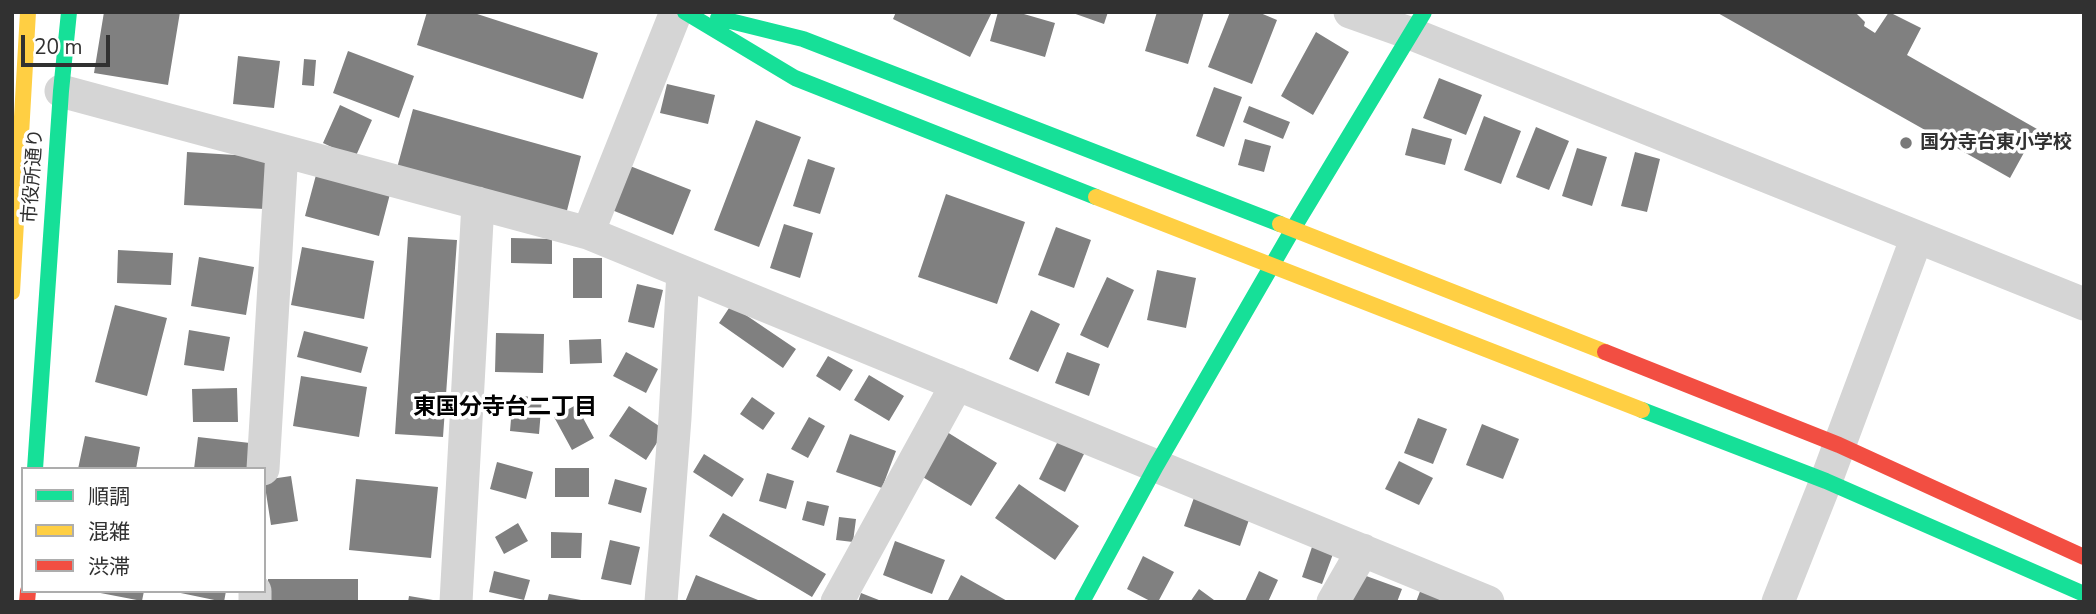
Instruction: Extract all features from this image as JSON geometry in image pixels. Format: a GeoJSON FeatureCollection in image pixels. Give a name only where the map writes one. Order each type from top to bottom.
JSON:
{"type":"FeatureCollection","features":[{"type":"Feature","properties":{"kind":"street","name":"市役所通り"},"geometry":{"type":"LineString","coordinates":[[12,292],[19,81],[28,12]]}},
{"type":"Feature","properties":{"kind":"street","name":"市役所通り"},"geometry":{"type":"LineString","coordinates":[[35,467],[61,91],[69,12]]}},
{"type":"Feature","properties":{"kind":"street"},"geometry":{"type":"LineString","coordinates":[[588,233],[676,12]]}},
{"type":"Feature","properties":{"kind":"street"},"geometry":{"type":"LineString","coordinates":[[685,12],[795,78],[1272,267],[1826,481],[2084,594]]}},
{"type":"Feature","properties":{"kind":"street"},"geometry":{"type":"LineString","coordinates":[[696,12],[803,39],[1293,229],[1839,445],[2084,557]]}},
{"type":"Feature","properties":{"kind":"street"},"geometry":{"type":"LineString","coordinates":[[1350,12],[1418,23],[1917,237],[2082,299]]}},
{"type":"Feature","properties":{"kind":"street"},"geometry":{"type":"LineString","coordinates":[[1082,602],[1156,466],[1293,229],[1418,23]]}},
{"type":"Feature","properties":{"kind":"street"},"geometry":{"type":"LineString","coordinates":[[61,91],[588,233],[1488,602]]}},
{"type":"Feature","properties":{"kind":"street"},"geometry":{"type":"LineString","coordinates":[[263,467],[282,151]]}},
{"type":"Feature","properties":{"kind":"street"},"geometry":{"type":"LineString","coordinates":[[456,602],[478,203]]}},
{"type":"Feature","properties":{"kind":"street"},"geometry":{"type":"LineString","coordinates":[[1778,602],[1917,237]]}},
{"type":"Feature","properties":{"kind":"street"},"geometry":{"type":"LineString","coordinates":[[661,602],[683,272]]}},
{"type":"Feature","properties":{"kind":"street"},"geometry":{"type":"LineString","coordinates":[[837,602],[957,384]]}},
{"type":"Feature","properties":{"kind":"street"},"geometry":{"type":"LineString","coordinates":[[1333,602],[1363,550]]}},
{"type":"Feature","properties":{"kind":"building"},"geometry":{"type":"Polygon","coordinates":[[[104,12],[180,12],[168,85],[94,73],[104,12]]]}},
{"type":"Feature","properties":{"kind":"building"},"geometry":{"type":"Polygon","coordinates":[[[427,12],[471,12],[598,53],[583,99],[417,45],[427,12]]]}},
{"type":"Feature","properties":{"kind":"building"},"geometry":{"type":"Polygon","coordinates":[[[896,12],[992,12],[970,57],[893,19],[896,12]]]}},
{"type":"Feature","properties":{"kind":"building"},"geometry":{"type":"Polygon","coordinates":[[[998,12],[1017,12],[1055,23],[1045,57],[990,41],[998,12]]]}},
{"type":"Feature","properties":{"kind":"building"},"geometry":{"type":"Polygon","coordinates":[[[1070,12],[1108,12],[1104,24],[1070,12]]]}},
{"type":"Feature","properties":{"kind":"building"},"geometry":{"type":"Polygon","coordinates":[[[1157,12],[1204,12],[1188,64],[1145,51],[1157,12]]]}},
{"type":"Feature","properties":{"kind":"building"},"geometry":{"type":"Polygon","coordinates":[[[1230,12],[1258,12],[1277,20],[1252,84],[1208,67],[1230,12]]]}},
{"type":"Feature","properties":{"kind":"building"},"geometry":{"type":"Polygon","coordinates":[[[1716,12],[1855,12],[1865,22],[1864,26],[1875,33],[1889,12],[1921,28],[1907,55],[2037,129],[2010,178],[1716,12]]]}},
{"type":"Feature","properties":{"kind":"building"},"geometry":{"type":"Polygon","coordinates":[[[1316,32],[1349,52],[1313,115],[1281,96],[1316,32]]]}},
{"type":"Feature","properties":{"kind":"building"},"geometry":{"type":"Polygon","coordinates":[[[348,51],[414,76],[399,118],[333,93],[348,51]]]}},
{"type":"Feature","properties":{"kind":"building"},"geometry":{"type":"Polygon","coordinates":[[[238,56],[280,61],[274,108],[233,104],[238,56]]]}},
{"type":"Feature","properties":{"kind":"building"},"geometry":{"type":"Polygon","coordinates":[[[304,59],[316,60],[314,86],[302,85],[304,59]]]}},
{"type":"Feature","properties":{"kind":"building"},"geometry":{"type":"Polygon","coordinates":[[[1439,78],[1482,95],[1466,135],[1423,118],[1439,78]]]}},
{"type":"Feature","properties":{"kind":"building"},"geometry":{"type":"Polygon","coordinates":[[[667,84],[715,95],[708,124],[660,113],[667,84]]]}},
{"type":"Feature","properties":{"kind":"building"},"geometry":{"type":"Polygon","coordinates":[[[1214,87],[1242,97],[1224,147],[1196,136],[1214,87]]]}},
{"type":"Feature","properties":{"kind":"building"},"geometry":{"type":"Polygon","coordinates":[[[340,105],[372,120],[355,158],[323,143],[340,105]]]}},
{"type":"Feature","properties":{"kind":"building"},"geometry":{"type":"Polygon","coordinates":[[[1249,106],[1290,122],[1283,139],[1243,122],[1249,106]]]}},
{"type":"Feature","properties":{"kind":"building"},"geometry":{"type":"Polygon","coordinates":[[[413,109],[581,156],[563,226],[394,179],[413,109]]]}},
{"type":"Feature","properties":{"kind":"building"},"geometry":{"type":"Polygon","coordinates":[[[1484,116],[1521,131],[1501,184],[1464,170],[1484,116]]]}},
{"type":"Feature","properties":{"kind":"building"},"geometry":{"type":"Polygon","coordinates":[[[756,120],[801,137],[759,247],[714,230],[756,120]]]}},
{"type":"Feature","properties":{"kind":"building"},"geometry":{"type":"Polygon","coordinates":[[[1536,127],[1569,141],[1549,190],[1516,177],[1536,127]]]}},
{"type":"Feature","properties":{"kind":"building"},"geometry":{"type":"Polygon","coordinates":[[[1412,128],[1452,139],[1445,165],[1405,155],[1412,128]]]}},
{"type":"Feature","properties":{"kind":"building"},"geometry":{"type":"Polygon","coordinates":[[[1245,139],[1271,146],[1264,172],[1238,165],[1245,139]]]}},
{"type":"Feature","properties":{"kind":"building"},"geometry":{"type":"Polygon","coordinates":[[[1577,148],[1607,157],[1592,206],[1562,196],[1577,148]]]}},
{"type":"Feature","properties":{"kind":"building"},"geometry":{"type":"Polygon","coordinates":[[[187,152],[267,157],[265,209],[184,205],[187,152]]]}},
{"type":"Feature","properties":{"kind":"building"},"geometry":{"type":"Polygon","coordinates":[[[1635,152],[1660,159],[1647,212],[1621,206],[1635,152]]]}},
{"type":"Feature","properties":{"kind":"building"},"geometry":{"type":"Polygon","coordinates":[[[808,159],[835,168],[820,214],[793,206],[808,159]]]}},
{"type":"Feature","properties":{"kind":"building"},"geometry":{"type":"Polygon","coordinates":[[[625,164],[691,190],[673,235],[607,208],[625,164]]]}},
{"type":"Feature","properties":{"kind":"building"},"geometry":{"type":"Polygon","coordinates":[[[316,175],[390,194],[379,236],[305,216],[316,175]]]}},
{"type":"Feature","properties":{"kind":"building"},"geometry":{"type":"Polygon","coordinates":[[[946,194],[1025,222],[997,304],[918,277],[946,194]]]}},
{"type":"Feature","properties":{"kind":"building"},"geometry":{"type":"Polygon","coordinates":[[[784,224],[813,233],[800,278],[770,268],[784,224]]]}},
{"type":"Feature","properties":{"kind":"building"},"geometry":{"type":"Polygon","coordinates":[[[1056,227],[1091,240],[1074,288],[1038,275],[1056,227]]]}},
{"type":"Feature","properties":{"kind":"building"},"geometry":{"type":"Polygon","coordinates":[[[408,237],[457,240],[443,437],[395,434],[408,237]]]}},
{"type":"Feature","properties":{"kind":"building"},"geometry":{"type":"Polygon","coordinates":[[[511,238],[552,239],[552,264],[511,263],[511,238]]]}},
{"type":"Feature","properties":{"kind":"building"},"geometry":{"type":"Polygon","coordinates":[[[302,247],[374,261],[364,319],[291,305],[302,247]]]}},
{"type":"Feature","properties":{"kind":"building"},"geometry":{"type":"Polygon","coordinates":[[[118,250],[173,253],[171,285],[117,283],[118,250]]]}},
{"type":"Feature","properties":{"kind":"building"},"geometry":{"type":"Polygon","coordinates":[[[199,257],[254,267],[246,315],[191,306],[199,257]]]}},
{"type":"Feature","properties":{"kind":"building"},"geometry":{"type":"Polygon","coordinates":[[[573,258],[602,258],[602,298],[573,298],[573,258]]]}},
{"type":"Feature","properties":{"kind":"building"},"geometry":{"type":"Polygon","coordinates":[[[1157,270],[1196,278],[1186,328],[1147,320],[1157,270]]]}},
{"type":"Feature","properties":{"kind":"building"},"geometry":{"type":"Polygon","coordinates":[[[1107,277],[1134,290],[1108,348],[1080,335],[1107,277]]]}},
{"type":"Feature","properties":{"kind":"building"},"geometry":{"type":"Polygon","coordinates":[[[637,284],[663,290],[654,328],[628,322],[637,284]]]}},
{"type":"Feature","properties":{"kind":"building"},"geometry":{"type":"Polygon","coordinates":[[[115,305],[167,318],[147,396],[95,382],[115,305]]]}},
{"type":"Feature","properties":{"kind":"building"},"geometry":{"type":"Polygon","coordinates":[[[731,305],[796,349],[783,368],[719,323],[731,305]]]}},
{"type":"Feature","properties":{"kind":"building"},"geometry":{"type":"Polygon","coordinates":[[[1031,310],[1060,324],[1038,372],[1009,359],[1031,310]]]}},
{"type":"Feature","properties":{"kind":"building"},"geometry":{"type":"Polygon","coordinates":[[[189,330],[230,337],[224,371],[184,365],[189,330]]]}},
{"type":"Feature","properties":{"kind":"building"},"geometry":{"type":"Polygon","coordinates":[[[304,331],[368,347],[361,373],[297,357],[304,331]]]}},
{"type":"Feature","properties":{"kind":"building"},"geometry":{"type":"Polygon","coordinates":[[[496,333],[544,334],[543,373],[495,372],[496,333]]]}},
{"type":"Feature","properties":{"kind":"building"},"geometry":{"type":"Polygon","coordinates":[[[601,339],[602,363],[570,364],[569,340],[601,339]]]}},
{"type":"Feature","properties":{"kind":"building"},"geometry":{"type":"Polygon","coordinates":[[[626,352],[658,369],[646,393],[613,376],[626,352]]]}},
{"type":"Feature","properties":{"kind":"building"},"geometry":{"type":"Polygon","coordinates":[[[1067,352],[1100,364],[1089,396],[1055,383],[1067,352]]]}},
{"type":"Feature","properties":{"kind":"building"},"geometry":{"type":"Polygon","coordinates":[[[828,356],[853,370],[840,391],[816,376],[828,356]]]}},
{"type":"Feature","properties":{"kind":"building"},"geometry":{"type":"Polygon","coordinates":[[[869,375],[904,396],[889,421],[854,400],[869,375]]]}},
{"type":"Feature","properties":{"kind":"building"},"geometry":{"type":"Polygon","coordinates":[[[301,376],[367,387],[359,437],[293,426],[301,376]]]}},
{"type":"Feature","properties":{"kind":"building"},"geometry":{"type":"Polygon","coordinates":[[[237,388],[238,422],[193,422],[192,389],[237,388]]]}},
{"type":"Feature","properties":{"kind":"building"},"geometry":{"type":"Polygon","coordinates":[[[513,395],[542,398],[539,434],[510,431],[513,395]]]}},
{"type":"Feature","properties":{"kind":"building"},"geometry":{"type":"Polygon","coordinates":[[[752,397],[775,413],[763,430],[740,414],[752,397]]]}},
{"type":"Feature","properties":{"kind":"building"},"geometry":{"type":"Polygon","coordinates":[[[576,405],[594,438],[572,450],[554,417],[576,405]]]}},
{"type":"Feature","properties":{"kind":"building"},"geometry":{"type":"Polygon","coordinates":[[[629,406],[665,430],[646,460],[609,436],[629,406]]]}},
{"type":"Feature","properties":{"kind":"building"},"geometry":{"type":"Polygon","coordinates":[[[809,417],[825,426],[808,458],[791,449],[809,417]]]}},
{"type":"Feature","properties":{"kind":"building"},"geometry":{"type":"Polygon","coordinates":[[[1418,418],[1447,429],[1433,464],[1404,453],[1418,418]]]}},
{"type":"Feature","properties":{"kind":"building"},"geometry":{"type":"Polygon","coordinates":[[[1482,424],[1519,439],[1503,479],[1466,465],[1482,424]]]}},
{"type":"Feature","properties":{"kind":"building"},"geometry":{"type":"Polygon","coordinates":[[[947,432],[997,463],[971,506],[921,476],[947,432]]]}},
{"type":"Feature","properties":{"kind":"building"},"geometry":{"type":"Polygon","coordinates":[[[850,434],[896,451],[882,488],[836,472],[850,434]]]}},
{"type":"Feature","properties":{"kind":"building"},"geometry":{"type":"Polygon","coordinates":[[[85,436],[140,447],[136,467],[78,467],[85,436]]]}},
{"type":"Feature","properties":{"kind":"building"},"geometry":{"type":"Polygon","coordinates":[[[198,437],[250,443],[247,467],[194,467],[198,437]]]}},
{"type":"Feature","properties":{"kind":"building"},"geometry":{"type":"Polygon","coordinates":[[[1058,441],[1084,454],[1065,492],[1039,479],[1058,441]]]}},
{"type":"Feature","properties":{"kind":"building"},"geometry":{"type":"Polygon","coordinates":[[[704,454],[744,479],[732,497],[693,472],[704,454]]]}},
{"type":"Feature","properties":{"kind":"building"},"geometry":{"type":"Polygon","coordinates":[[[1399,461],[1433,478],[1419,505],[1385,489],[1399,461]]]}},
{"type":"Feature","properties":{"kind":"building"},"geometry":{"type":"Polygon","coordinates":[[[497,462],[533,472],[526,499],[490,489],[497,462]]]}},
{"type":"Feature","properties":{"kind":"building"},"geometry":{"type":"Polygon","coordinates":[[[555,468],[589,468],[589,497],[555,497],[555,468]]]}},
{"type":"Feature","properties":{"kind":"building"},"geometry":{"type":"Polygon","coordinates":[[[767,473],[794,481],[786,509],[759,501],[767,473]]]}},
{"type":"Feature","properties":{"kind":"building"},"geometry":{"type":"Polygon","coordinates":[[[291,476],[298,521],[271,525],[266,480],[291,476]]]}},
{"type":"Feature","properties":{"kind":"building"},"geometry":{"type":"Polygon","coordinates":[[[356,479],[438,487],[431,558],[349,550],[356,479]]]}},
{"type":"Feature","properties":{"kind":"building"},"geometry":{"type":"Polygon","coordinates":[[[615,479],[647,488],[641,513],[608,504],[615,479]]]}},
{"type":"Feature","properties":{"kind":"building"},"geometry":{"type":"Polygon","coordinates":[[[1019,484],[1079,526],[1055,560],[995,518],[1019,484]]]}},
{"type":"Feature","properties":{"kind":"building"},"geometry":{"type":"Polygon","coordinates":[[[1196,492],[1252,511],[1240,546],[1184,526],[1196,492]]]}},
{"type":"Feature","properties":{"kind":"building"},"geometry":{"type":"Polygon","coordinates":[[[807,501],[829,506],[824,526],[802,520],[807,501]]]}},
{"type":"Feature","properties":{"kind":"building"},"geometry":{"type":"Polygon","coordinates":[[[723,513],[826,574],[812,597],[709,536],[723,513]]]}},
{"type":"Feature","properties":{"kind":"building"},"geometry":{"type":"Polygon","coordinates":[[[839,517],[856,519],[853,542],[836,540],[839,517]]]}},
{"type":"Feature","properties":{"kind":"building"},"geometry":{"type":"Polygon","coordinates":[[[518,523],[528,541],[504,554],[495,537],[518,523]]]}},
{"type":"Feature","properties":{"kind":"building"},"geometry":{"type":"Polygon","coordinates":[[[551,532],[582,533],[581,558],[551,558],[551,532]]]}},
{"type":"Feature","properties":{"kind":"building"},"geometry":{"type":"Polygon","coordinates":[[[610,540],[640,547],[631,585],[601,579],[610,540]]]}},
{"type":"Feature","properties":{"kind":"building"},"geometry":{"type":"Polygon","coordinates":[[[895,541],[945,560],[932,594],[883,575],[895,541]]]}},
{"type":"Feature","properties":{"kind":"building"},"geometry":{"type":"Polygon","coordinates":[[[1312,547],[1333,554],[1322,584],[1302,577],[1312,547]]]}},
{"type":"Feature","properties":{"kind":"building"},"geometry":{"type":"Polygon","coordinates":[[[1143,556],[1174,572],[1158,602],[1152,602],[1127,589],[1143,556]]]}},
{"type":"Feature","properties":{"kind":"building"},"geometry":{"type":"Polygon","coordinates":[[[494,571],[530,580],[524,600],[489,592],[494,571]]]}},
{"type":"Feature","properties":{"kind":"building"},"geometry":{"type":"Polygon","coordinates":[[[1259,571],[1278,580],[1268,602],[1247,602],[1245,601],[1259,571]]]}},
{"type":"Feature","properties":{"kind":"building"},"geometry":{"type":"Polygon","coordinates":[[[1358,573],[1402,589],[1397,602],[1348,602],[1358,573]]]}},
{"type":"Feature","properties":{"kind":"building"},"geometry":{"type":"Polygon","coordinates":[[[696,575],[763,602],[685,602],[696,575]]]}},
{"type":"Feature","properties":{"kind":"building"},"geometry":{"type":"Polygon","coordinates":[[[961,575],[1009,602],[947,602],[961,575]]]}},
{"type":"Feature","properties":{"kind":"building"},"geometry":{"type":"Polygon","coordinates":[[[268,579],[358,579],[358,602],[268,602],[268,579]]]}},
{"type":"Feature","properties":{"kind":"building"},"geometry":{"type":"Polygon","coordinates":[[[1199,589],[1214,600],[1213,602],[1190,602],[1199,589]]]}},
{"type":"Feature","properties":{"kind":"building"},"geometry":{"type":"Polygon","coordinates":[[[1421,589],[1454,602],[1416,602],[1421,589]]]}},
{"type":"Feature","properties":{"kind":"building"},"geometry":{"type":"Polygon","coordinates":[[[100,593],[144,593],[142,601],[100,593]]]}},
{"type":"Feature","properties":{"kind":"building"},"geometry":{"type":"Polygon","coordinates":[[[181,593],[226,593],[224,602],[181,593]]]}},
{"type":"Feature","properties":{"kind":"building"},"geometry":{"type":"Polygon","coordinates":[[[861,593],[884,602],[858,602],[861,593]]]}},
{"type":"Feature","properties":{"kind":"building"},"geometry":{"type":"Polygon","coordinates":[[[549,594],[581,600],[581,602],[547,602],[549,594]]]}},
{"type":"Feature","properties":{"kind":"building"},"geometry":{"type":"Polygon","coordinates":[[[409,596],[433,600],[408,602],[409,596]]]}},
{"type":"Feature","properties":{"kind":"traffic: fast"},"geometry":{"type":"LineString","coordinates":[[35,467],[61,91],[69,12]]}},
{"type":"Feature","properties":{"kind":"traffic: fast"},"geometry":{"type":"LineString","coordinates":[[685,12],[795,78],[1096,197]]}},
{"type":"Feature","properties":{"kind":"traffic: fast"},"geometry":{"type":"LineString","coordinates":[[1082,602],[1156,466],[1293,229],[1424,12]]}},
{"type":"Feature","properties":{"kind":"traffic: fast"},"geometry":{"type":"LineString","coordinates":[[718,18],[803,39],[1280,224]]}},
{"type":"Feature","properties":{"kind":"traffic: fast"},"geometry":{"type":"LineString","coordinates":[[1642,410],[1826,481],[2084,594]]}},
{"type":"Feature","properties":{"kind":"traffic: slow"},"geometry":{"type":"LineString","coordinates":[[12,292],[28,12]]}},
{"type":"Feature","properties":{"kind":"traffic: slow"},"geometry":{"type":"LineString","coordinates":[[1096,197],[1642,410]]}},
{"type":"Feature","properties":{"kind":"traffic: slow"},"geometry":{"type":"LineString","coordinates":[[1280,224],[1605,352]]}},
{"type":"Feature","properties":{"kind":"traffic: jam"},"geometry":{"type":"LineString","coordinates":[[1605,352],[1839,445],[2084,557]]}},
{"type":"Feature","properties":{"kind":"traffic: jam"},"geometry":{"type":"LineString","coordinates":[[27,602],[28,593]]}},
{"type":"Feature","properties":{"kind":"place","name":"国分寺台東小学校"},"geometry":{"type":"Point","coordinates":[1906,143]}},
{"type":"Feature","properties":{"kind":"district","name":"東国分寺台二丁目"},"geometry":{"type":"Point","coordinates":[505,408]}}]}
